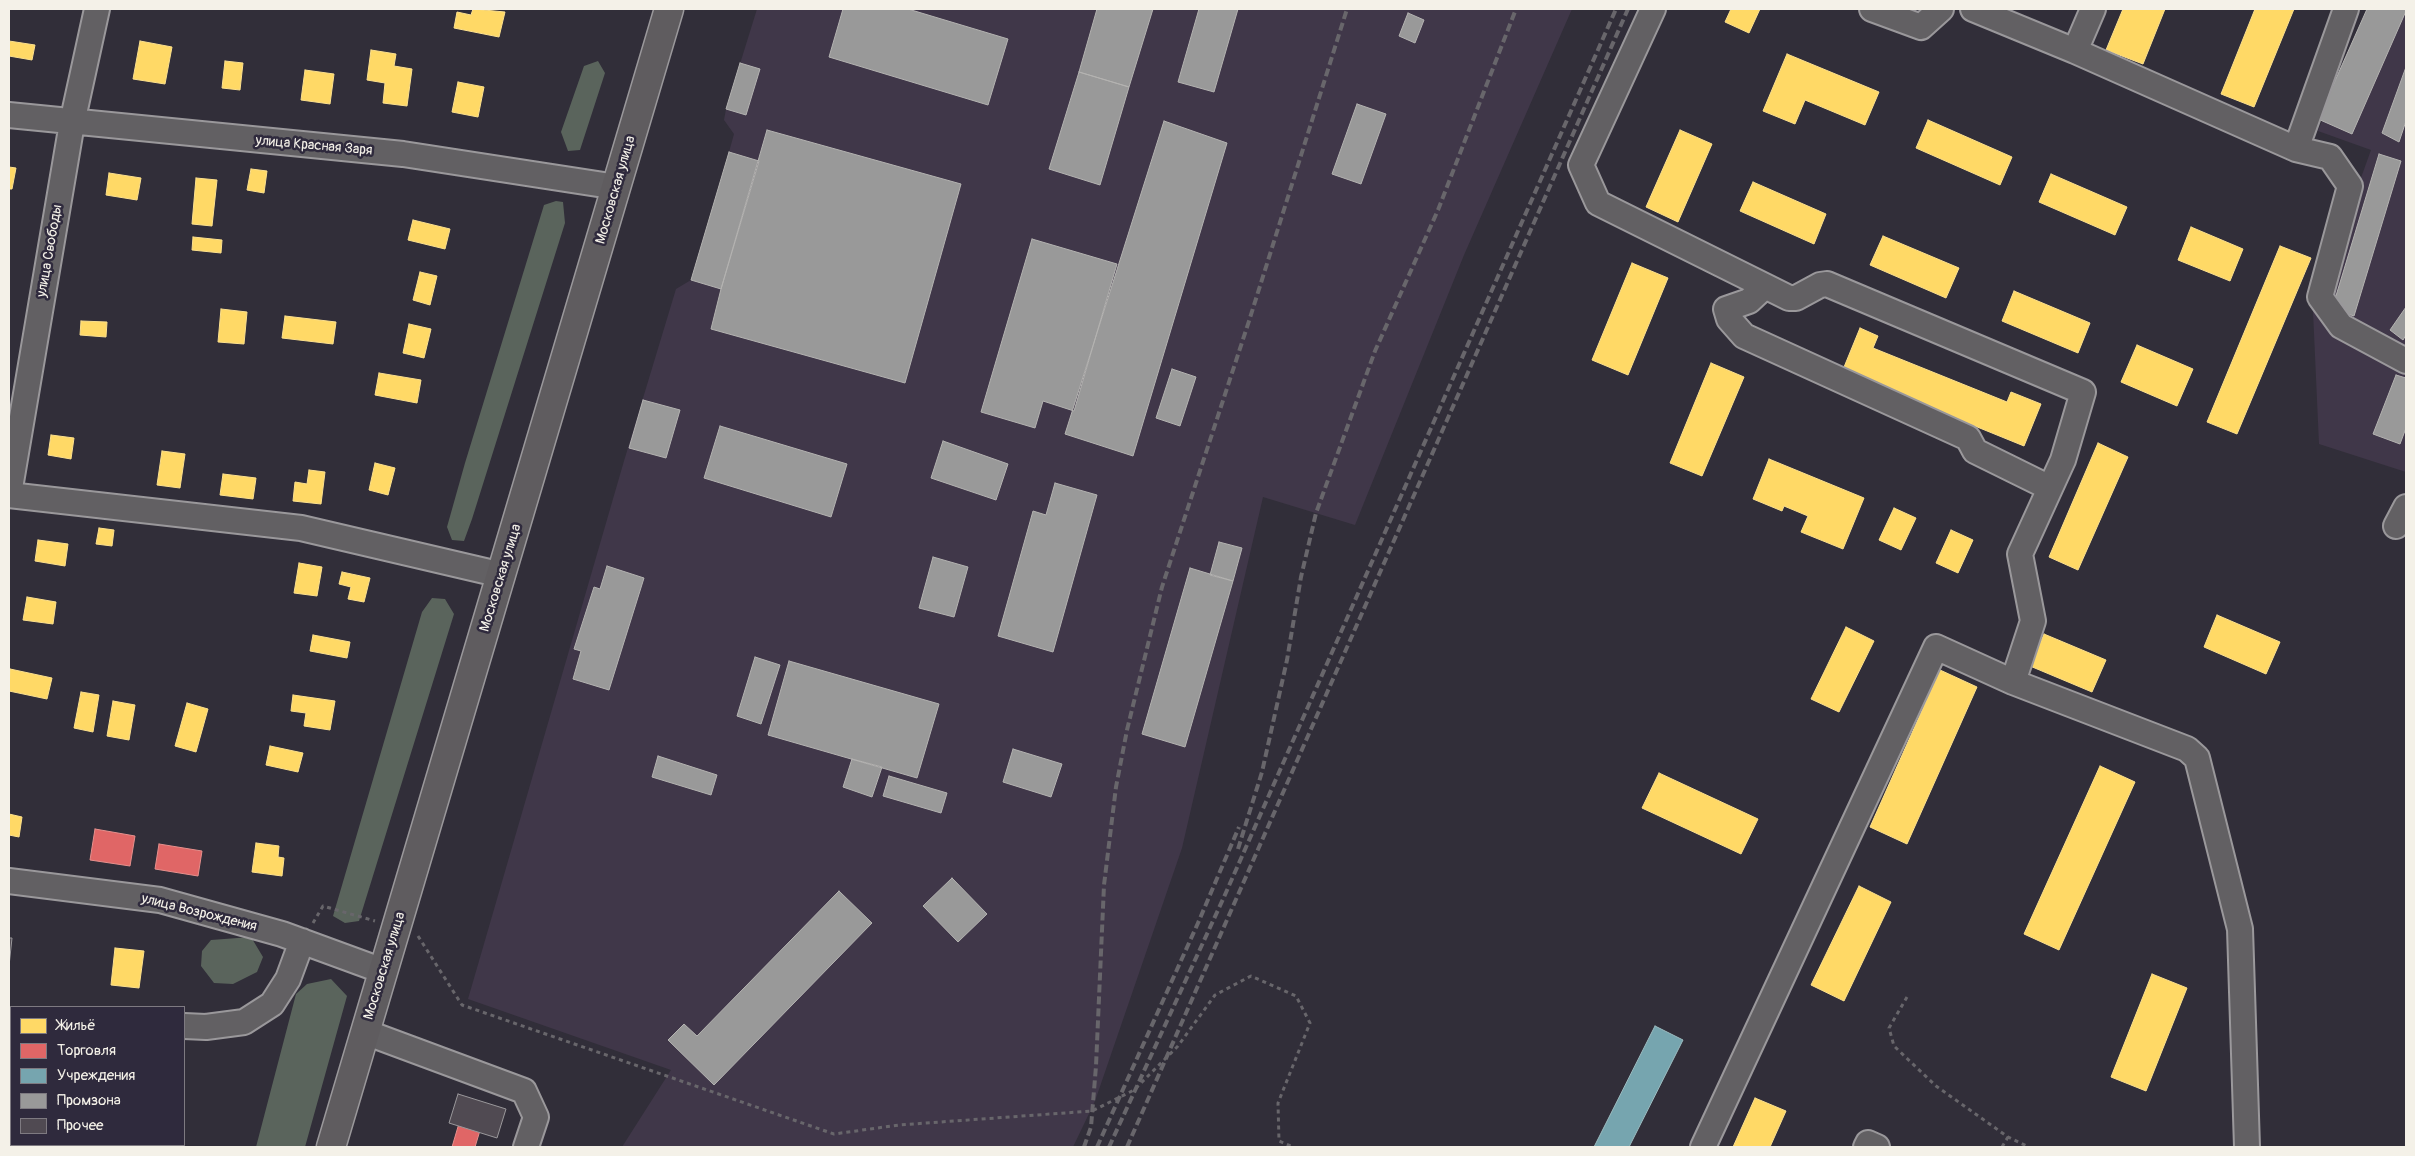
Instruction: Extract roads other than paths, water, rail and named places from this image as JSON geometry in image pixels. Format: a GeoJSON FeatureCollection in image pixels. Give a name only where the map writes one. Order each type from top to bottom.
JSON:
{"type":"FeatureCollection","features":[{"type":"Feature","properties":{"kind":"main road","name":"Московская улица"},"geometry":{"type":"LineString","coordinates":[[331,1147],[669,9]]}},
{"type":"Feature","properties":{"kind":"street","name":"улица Свободы"},"geometry":{"type":"LineString","coordinates":[[9,495],[72,123],[97,9]]}},
{"type":"Feature","properties":{"kind":"street"},"geometry":{"type":"LineString","coordinates":[[1653,9],[1582,165],[1598,203],[1789,298],[1796,298],[1820,285],[1827,284],[2084,392],[2063,460],[2020,554],[2033,621],[2013,682]]}},
{"type":"Feature","properties":{"kind":"street"},"geometry":{"type":"LineString","coordinates":[[1872,9],[1921,27],[1940,9]]}},
{"type":"Feature","properties":{"kind":"street"},"geometry":{"type":"LineString","coordinates":[[1973,9],[2075,51],[2296,149],[2330,157],[2350,186],[2320,296],[2341,326],[2406,361]]}},
{"type":"Feature","properties":{"kind":"street"},"geometry":{"type":"LineString","coordinates":[[2075,51],[2093,9]]}},
{"type":"Feature","properties":{"kind":"street"},"geometry":{"type":"LineString","coordinates":[[2296,149],[2346,9]]}},
{"type":"Feature","properties":{"kind":"street","name":"улица Красная Заря"},"geometry":{"type":"LineString","coordinates":[[9,116],[403,154],[617,187]]}},
{"type":"Feature","properties":{"kind":"street"},"geometry":{"type":"LineString","coordinates":[[1764,287],[1749,302],[1726,309],[1729,319],[1744,336],[1968,438],[1976,451],[2050,488]]}},
{"type":"Feature","properties":{"kind":"street"},"geometry":{"type":"LineString","coordinates":[[9,495],[301,528],[502,575]]}},
{"type":"Feature","properties":{"kind":"street"},"geometry":{"type":"LineString","coordinates":[[1703,1147],[1936,647],[2013,682],[2187,749],[2197,758],[2240,929],[2247,1147]]}},
{"type":"Feature","properties":{"kind":"street","name":"улица Возрождения"},"geometry":{"type":"LineString","coordinates":[[9,881],[160,900],[302,941],[384,971]]}},
{"type":"Feature","properties":{"kind":"street"},"geometry":{"type":"LineString","coordinates":[[185,1026],[206,1027],[244,1022],[272,1004],[288,979],[302,941]]}},
{"type":"Feature","properties":{"kind":"street"},"geometry":{"type":"LineString","coordinates":[[364,1032],[524,1091],[536,1117],[526,1147]]}},
{"type":"Feature","properties":{"kind":"street"},"geometry":{"type":"LineString","coordinates":[[1866,1147],[1868,1143],[1878,1147]]}},
{"type":"Feature","properties":{"kind":"railway"},"geometry":{"type":"LineString","coordinates":[[1084,1147],[1091,1127],[1096,1066],[1104,885],[1116,787],[1127,730],[1162,587],[1249,321],[1347,9]]}},
{"type":"Feature","properties":{"kind":"railway"},"geometry":{"type":"LineString","coordinates":[[1238,849],[1262,772],[1287,660],[1301,577],[1316,513],[1375,351],[1438,210],[1516,9]]}},
{"type":"Feature","properties":{"kind":"railway"},"geometry":{"type":"LineString","coordinates":[[1109,1147],[1224,897],[1616,9]]}},
{"type":"Feature","properties":{"kind":"railway"},"geometry":{"type":"LineString","coordinates":[[1127,1147],[1628,9]]}},
{"type":"Feature","properties":{"kind":"railway"},"geometry":{"type":"LineString","coordinates":[[1097,1147],[1239,827]]}}]}
